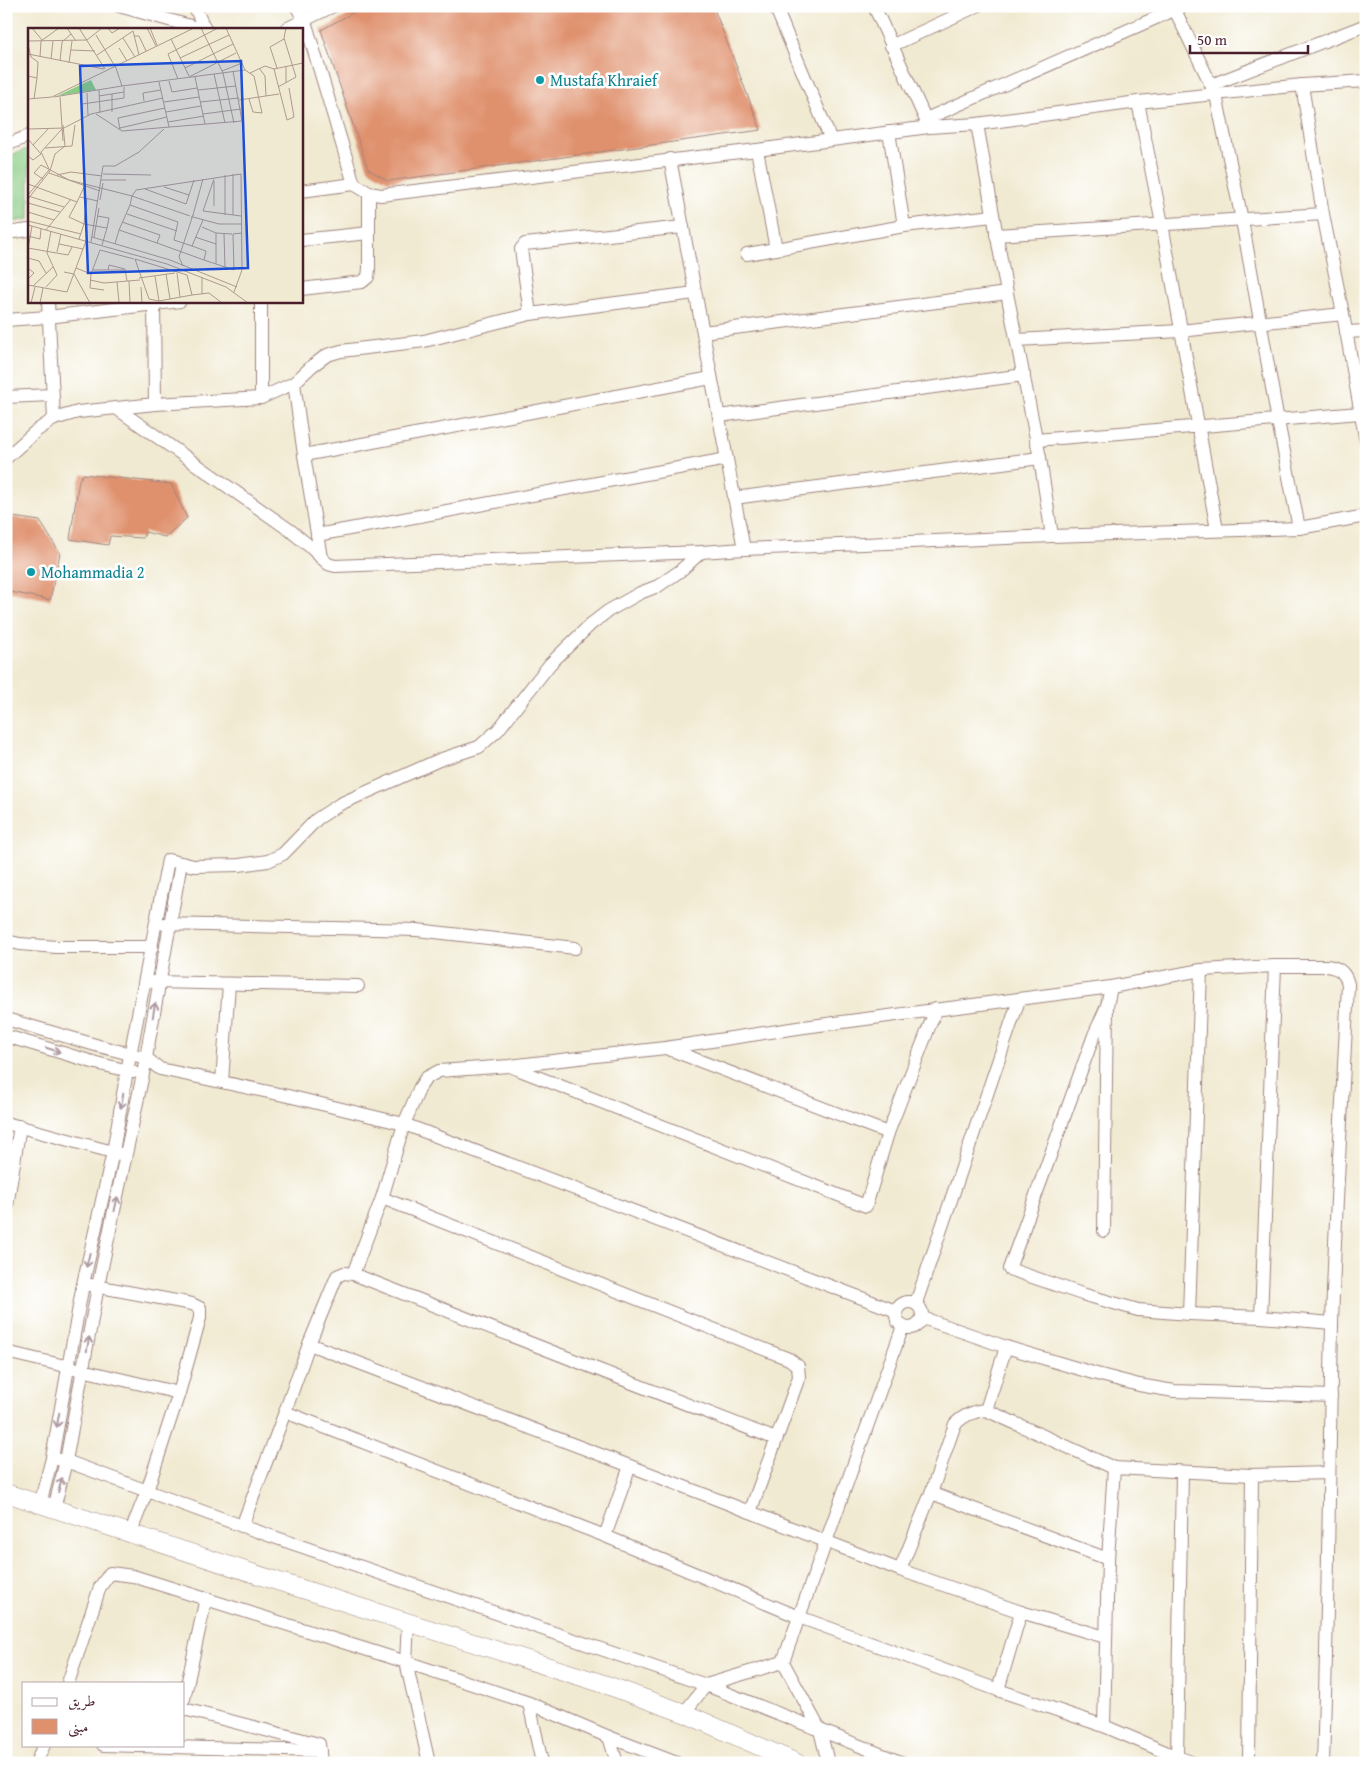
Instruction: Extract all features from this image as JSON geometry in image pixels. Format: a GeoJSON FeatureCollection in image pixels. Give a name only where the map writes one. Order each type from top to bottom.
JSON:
{"type":"FeatureCollection","features":[{"type":"Feature","properties":{"kind":"street"},"geometry":{"type":"LineString","coordinates":[[119,6],[197,28]]}},
{"type":"Feature","properties":{"kind":"street"},"geometry":{"type":"LineString","coordinates":[[194,6],[205,28]]}},
{"type":"Feature","properties":{"kind":"street"},"geometry":{"type":"LineString","coordinates":[[296,6],[305,21],[354,184]]}},
{"type":"Feature","properties":{"kind":"street"},"geometry":{"type":"LineString","coordinates":[[288,28],[333,6]]}},
{"type":"Feature","properties":{"kind":"street"},"geometry":{"type":"LineString","coordinates":[[775,6],[831,140]]}},
{"type":"Feature","properties":{"kind":"street"},"geometry":{"type":"LineString","coordinates":[[874,6],[928,123]]}},
{"type":"Feature","properties":{"kind":"street"},"geometry":{"type":"LineString","coordinates":[[891,46],[977,6]]}},
{"type":"Feature","properties":{"kind":"street"},"geometry":{"type":"LineString","coordinates":[[302,191],[354,184],[369,193],[381,195],[757,150],[889,132],[928,123],[1177,8],[1214,90],[1242,220],[1299,528]]}},
{"type":"Feature","properties":{"kind":"street"},"geometry":{"type":"LineString","coordinates":[[1214,90],[1366,25]]}},
{"type":"Feature","properties":{"kind":"street"},"geometry":{"type":"LineString","coordinates":[[928,123],[977,124],[1214,90],[1366,81]]}},
{"type":"Feature","properties":{"kind":"street"},"geometry":{"type":"LineString","coordinates":[[1302,85],[1323,214],[1366,442]]}},
{"type":"Feature","properties":{"kind":"street"},"geometry":{"type":"LineString","coordinates":[[1138,102],[1217,530]]}},
{"type":"Feature","properties":{"kind":"street"},"geometry":{"type":"LineString","coordinates":[[977,124],[996,235],[1040,458],[1052,536]]}},
{"type":"Feature","properties":{"kind":"street"},"geometry":{"type":"LineString","coordinates":[[889,132],[904,226]]}},
{"type":"Feature","properties":{"kind":"street"},"geometry":{"type":"LineString","coordinates":[[6,145],[28,136]]}},
{"type":"Feature","properties":{"kind":"street"},"geometry":{"type":"LineString","coordinates":[[757,150],[776,249]]}},
{"type":"Feature","properties":{"kind":"street"},"geometry":{"type":"LineString","coordinates":[[670,159],[744,549]]}},
{"type":"Feature","properties":{"kind":"street"},"geometry":{"type":"LineString","coordinates":[[302,290],[362,282],[368,277],[369,193]]}},
{"type":"Feature","properties":{"kind":"street"},"geometry":{"type":"LineString","coordinates":[[996,235],[1323,214]]}},
{"type":"Feature","properties":{"kind":"street"},"geometry":{"type":"LineString","coordinates":[[747,254],[904,226],[993,216]]}},
{"type":"Feature","properties":{"kind":"street"},"geometry":{"type":"LineString","coordinates":[[530,314],[521,249],[525,244],[683,227]]}},
{"type":"Feature","properties":{"kind":"street"},"geometry":{"type":"LineString","coordinates":[[6,233],[28,230]]}},
{"type":"Feature","properties":{"kind":"street"},"geometry":{"type":"LineString","coordinates":[[302,240],[369,233]]}},
{"type":"Feature","properties":{"kind":"street"},"geometry":{"type":"LineString","coordinates":[[6,458],[36,431],[54,419],[78,412],[155,404],[261,398],[294,383],[312,366],[334,353],[424,341],[530,314],[695,293]]}},
{"type":"Feature","properties":{"kind":"street"},"geometry":{"type":"LineString","coordinates":[[703,332],[1007,293]]}},
{"type":"Feature","properties":{"kind":"street"},"geometry":{"type":"LineString","coordinates":[[48,302],[54,419]]}},
{"type":"Feature","properties":{"kind":"street"},"geometry":{"type":"LineString","coordinates":[[6,320],[48,317],[154,302],[155,404]]}},
{"type":"Feature","properties":{"kind":"street"},"geometry":{"type":"LineString","coordinates":[[261,302],[261,398]]}},
{"type":"Feature","properties":{"kind":"street"},"geometry":{"type":"LineString","coordinates":[[1017,340],[1180,331],[1343,314]]}},
{"type":"Feature","properties":{"kind":"street"},"geometry":{"type":"LineString","coordinates":[[1346,332],[1366,331]]}},
{"type":"Feature","properties":{"kind":"street"},"geometry":{"type":"LineString","coordinates":[[719,416],[1024,375]]}},
{"type":"Feature","properties":{"kind":"street"},"geometry":{"type":"LineString","coordinates":[[304,455],[711,378]]}},
{"type":"Feature","properties":{"kind":"street"},"geometry":{"type":"LineString","coordinates":[[294,383],[321,558]]}},
{"type":"Feature","properties":{"kind":"street"},"geometry":{"type":"LineString","coordinates":[[6,397],[52,395]]}},
{"type":"Feature","properties":{"kind":"street"},"geometry":{"type":"LineString","coordinates":[[116,408],[291,531],[328,564],[335,566],[1052,536],[1299,528],[1366,516]]}},
{"type":"Feature","properties":{"kind":"street"},"geometry":{"type":"LineString","coordinates":[[1036,440],[1197,425],[1278,421],[1360,413]]}},
{"type":"Feature","properties":{"kind":"street"},"geometry":{"type":"LineString","coordinates":[[734,498],[1040,458]]}},
{"type":"Feature","properties":{"kind":"street"},"geometry":{"type":"LineString","coordinates":[[317,535],[727,459]]}},
{"type":"Feature","properties":{"kind":"street"},"geometry":{"type":"LineString","coordinates":[[174,862],[194,866],[268,862],[283,854],[317,819],[340,804],[439,760],[479,747],[498,730],[550,664],[591,624],[608,611],[640,593],[658,586],[701,552]]}},
{"type":"Feature","properties":{"kind":"street"},"geometry":{"type":"LineString","coordinates":[[47,1506],[52,1458],[83,1284],[113,1152],[127,1071],[157,923],[174,862]]}},
{"type":"Feature","properties":{"kind":"street"},"geometry":{"type":"LineString","coordinates":[[47,1506],[66,1461],[98,1286],[127,1156],[170,924],[174,862]]}},
{"type":"Feature","properties":{"kind":"street"},"geometry":{"type":"LineString","coordinates":[[157,923],[417,930],[575,948]]}},
{"type":"Feature","properties":{"kind":"street"},"geometry":{"type":"LineString","coordinates":[[6,941],[56,947],[152,947]]}},
{"type":"Feature","properties":{"kind":"street"},"geometry":{"type":"LineString","coordinates":[[1261,1317],[1275,966]]}},
{"type":"Feature","properties":{"kind":"street"},"geometry":{"type":"LineString","coordinates":[[353,1274],[382,1198],[404,1124],[426,1078],[439,1071],[509,1066],[665,1048],[936,1009],[1111,987],[1201,970],[1275,966],[1335,967],[1346,976],[1348,984],[1332,1322],[1328,1592],[1323,1763]]}},
{"type":"Feature","properties":{"kind":"street"},"geometry":{"type":"LineString","coordinates":[[1189,1314],[1201,970]]}},
{"type":"Feature","properties":{"kind":"street"},"geometry":{"type":"LineString","coordinates":[[145,981],[358,986]]}},
{"type":"Feature","properties":{"kind":"street"},"geometry":{"type":"LineString","coordinates":[[222,1082],[229,984]]}},
{"type":"Feature","properties":{"kind":"street"},"geometry":{"type":"LineString","coordinates":[[1104,1231],[1107,1006],[1111,987]]}},
{"type":"Feature","properties":{"kind":"street"},"geometry":{"type":"LineString","coordinates":[[916,1303],[1019,1000]]}},
{"type":"Feature","properties":{"kind":"street"},"geometry":{"type":"LineString","coordinates":[[1107,1006],[1094,1035],[1010,1269],[1082,1294],[1138,1310],[1332,1322]]}},
{"type":"Feature","properties":{"kind":"street"},"geometry":{"type":"LineString","coordinates":[[509,1066],[866,1206],[888,1132],[936,1009]]}},
{"type":"Feature","properties":{"kind":"street"},"geometry":{"type":"LineString","coordinates":[[6,1019],[99,1046],[131,1053],[146,1058],[160,1069],[288,1096],[404,1124],[896,1312]]}},
{"type":"Feature","properties":{"kind":"street"},"geometry":{"type":"LineString","coordinates":[[6,1036],[127,1071],[143,1074],[160,1069]]}},
{"type":"Feature","properties":{"kind":"street"},"geometry":{"type":"LineString","coordinates":[[665,1048],[888,1132]]}},
{"type":"Feature","properties":{"kind":"street"},"geometry":{"type":"LineString","coordinates":[[6,1123],[127,1156]]}},
{"type":"Feature","properties":{"kind":"street"},"geometry":{"type":"LineString","coordinates":[[6,1212],[20,1126]]}},
{"type":"Feature","properties":{"kind":"street"},"geometry":{"type":"LineString","coordinates":[[382,1198],[789,1359],[798,1366],[799,1377],[750,1512]]}},
{"type":"Feature","properties":{"kind":"street"},"geometry":{"type":"LineString","coordinates":[[242,1526],[309,1344],[337,1276],[344,1273],[353,1274],[776,1439]]}},
{"type":"Feature","properties":{"kind":"street"},"geometry":{"type":"LineString","coordinates":[[83,1284],[192,1304],[200,1308],[200,1318],[179,1393],[147,1491],[130,1534]]}},
{"type":"Feature","properties":{"kind":"street"},"geometry":{"type":"LineString","coordinates":[[904,1302],[916,1303],[922,1310],[923,1318],[915,1327],[902,1326],[897,1320],[896,1312],[898,1308],[904,1302]]}},
{"type":"Feature","properties":{"kind":"street"},"geometry":{"type":"LineString","coordinates":[[923,1318],[1006,1347],[1092,1373],[1174,1392],[1331,1396]]}},
{"type":"Feature","properties":{"kind":"street"},"geometry":{"type":"LineString","coordinates":[[828,1763],[820,1730],[783,1662],[902,1326]]}},
{"type":"Feature","properties":{"kind":"street"},"geometry":{"type":"LineString","coordinates":[[309,1344],[900,1570],[1021,1612],[1105,1637]]}},
{"type":"Feature","properties":{"kind":"street"},"geometry":{"type":"LineString","coordinates":[[986,1410],[1006,1347]]}},
{"type":"Feature","properties":{"kind":"street"},"geometry":{"type":"LineString","coordinates":[[6,1352],[179,1393]]}},
{"type":"Feature","properties":{"kind":"street"},"geometry":{"type":"LineString","coordinates":[[900,1570],[931,1494],[955,1424],[963,1416],[975,1411],[986,1410],[1114,1468],[1252,1475],[1329,1473]]}},
{"type":"Feature","properties":{"kind":"street"},"geometry":{"type":"LineString","coordinates":[[285,1412],[605,1536],[799,1617],[998,1690],[1104,1726],[1194,1763]]}},
{"type":"Feature","properties":{"kind":"street"},"geometry":{"type":"LineString","coordinates":[[52,1458],[66,1461],[242,1526],[706,1685],[903,1763]]}},
{"type":"Feature","properties":{"kind":"street"},"geometry":{"type":"LineString","coordinates":[[605,1536],[630,1466]]}},
{"type":"Feature","properties":{"kind":"street"},"geometry":{"type":"LineString","coordinates":[[1104,1726],[1108,1559],[1114,1468]]}},
{"type":"Feature","properties":{"kind":"street"},"geometry":{"type":"LineString","coordinates":[[1177,1757],[1182,1472]]}},
{"type":"Feature","properties":{"kind":"street"},"geometry":{"type":"LineString","coordinates":[[1249,1763],[1252,1475]]}},
{"type":"Feature","properties":{"kind":"street"},"geometry":{"type":"LineString","coordinates":[[6,1493],[607,1685],[684,1713],[797,1763]]}},
{"type":"Feature","properties":{"kind":"street"},"geometry":{"type":"LineString","coordinates":[[931,1494],[1108,1559]]}},
{"type":"Feature","properties":{"kind":"street"},"geometry":{"type":"LineString","coordinates":[[68,1682],[100,1588],[110,1573],[133,1576],[529,1703],[676,1763]]}},
{"type":"Feature","properties":{"kind":"street"},"geometry":{"type":"LineString","coordinates":[[185,1694],[206,1598]]}},
{"type":"Feature","properties":{"kind":"street"},"geometry":{"type":"LineString","coordinates":[[998,1690],[1021,1612]]}},
{"type":"Feature","properties":{"kind":"street"},"geometry":{"type":"LineString","coordinates":[[408,1622],[406,1662],[429,1763]]}},
{"type":"Feature","properties":{"kind":"street"},"geometry":{"type":"LineString","coordinates":[[684,1713],[706,1685],[783,1662]]}},
{"type":"Feature","properties":{"kind":"street"},"geometry":{"type":"LineString","coordinates":[[529,1703],[542,1763]]}},
{"type":"Feature","properties":{"kind":"street"},"geometry":{"type":"LineString","coordinates":[[173,1746],[321,1757],[319,1744],[185,1709]]}},
{"type":"Feature","properties":{"kind":"street"},"geometry":{"type":"LineString","coordinates":[[609,1737],[617,1763]]}},
{"type":"Feature","properties":{"kind":"street"},"geometry":{"type":"LineString","coordinates":[[36,1763],[44,1746]]}},
{"type":"Feature","properties":{"kind":"green space"},"geometry":{"type":"Polygon","coordinates":[[[28,148],[28,219],[6,223],[6,157],[28,148]]]}},
{"type":"Feature","properties":{"kind":"building","name":"Mustafa Khraief"},"geometry":{"type":"Polygon","coordinates":[[[365,6],[713,6],[761,130],[388,181],[368,169],[321,30],[365,6]]]}},
{"type":"Feature","properties":{"kind":"building"},"geometry":{"type":"Polygon","coordinates":[[[83,474],[171,484],[187,518],[165,537],[145,532],[143,538],[110,536],[108,545],[70,539],[79,480],[83,474]]]}},
{"type":"Feature","properties":{"kind":"building","name":"Mohammadia 2"},"geometry":{"type":"Polygon","coordinates":[[[6,516],[40,521],[60,553],[50,600],[6,591],[6,516]]]}},
{"type":"Feature","properties":{"kind":"place","name":"Mustafa Khraief"},"geometry":{"type":"Point","coordinates":[540,80]}},
{"type":"Feature","properties":{"kind":"place","name":"Mohammadia 2"},"geometry":{"type":"Point","coordinates":[31,572]}}]}
